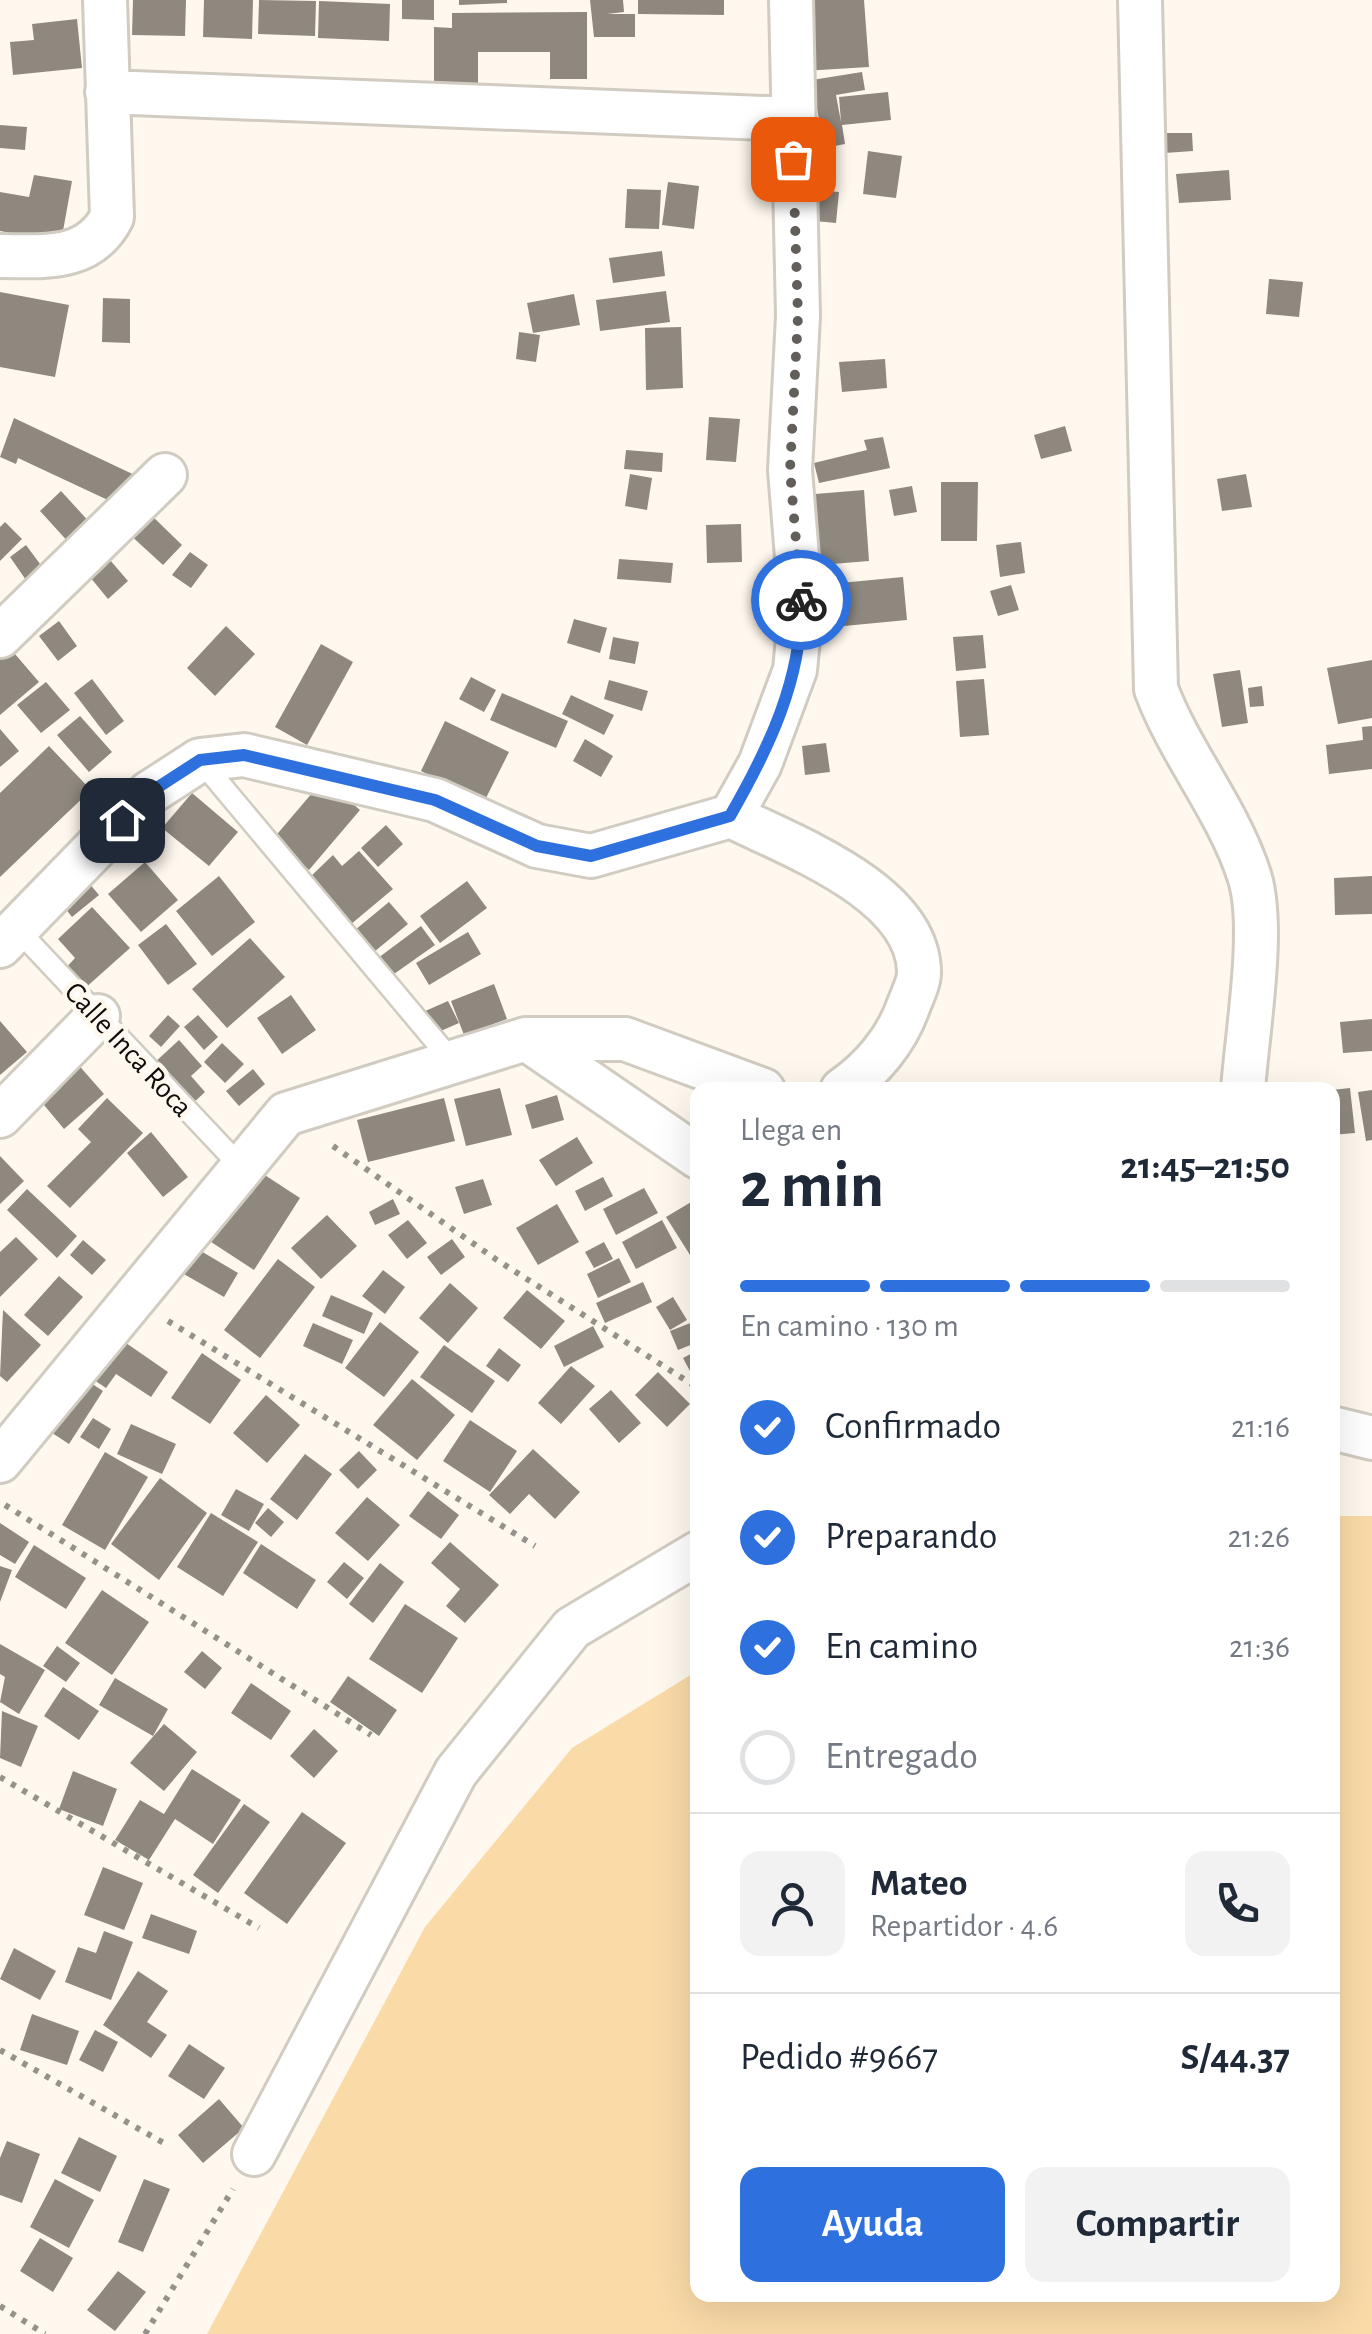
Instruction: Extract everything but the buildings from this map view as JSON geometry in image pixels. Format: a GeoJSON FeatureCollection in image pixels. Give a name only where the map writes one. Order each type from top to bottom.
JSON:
{"type":"FeatureCollection","features":[{"type":"Feature","properties":{"kind":"street"},"geometry":{"type":"LineString","coordinates":[[0,256],[68,256],[102,236],[112,217],[114,184],[106,92],[105,0]]}},
{"type":"Feature","properties":{"kind":"street"},"geometry":{"type":"LineString","coordinates":[[730,816],[760,764],[796,670],[801,607],[790,470],[798,316],[791,0]]}},
{"type":"Feature","properties":{"kind":"street"},"geometry":{"type":"LineString","coordinates":[[1140,0],[1156,690],[1174,736],[1215,796],[1250,878],[1256,918],[1244,1082]]}},
{"type":"Feature","properties":{"kind":"street"},"geometry":{"type":"LineString","coordinates":[[106,92],[792,119]]}},
{"type":"Feature","properties":{"kind":"street"},"geometry":{"type":"LineString","coordinates":[[0,636],[166,475]]}},
{"type":"Feature","properties":{"kind":"street"},"geometry":{"type":"LineString","coordinates":[[8,938],[149,793],[200,760],[244,755],[435,800],[537,846],[591,856],[730,816],[853,877],[908,929],[920,972],[905,1016],[870,1071],[854,1082]]}},
{"type":"Feature","properties":{"kind":"street"},"geometry":{"type":"LineString","coordinates":[[0,1116],[98,1016]]}},
{"type":"Feature","properties":{"kind":"street"},"geometry":{"type":"LineString","coordinates":[[526,1039],[690,1152]]}},
{"type":"Feature","properties":{"kind":"street"},"geometry":{"type":"LineString","coordinates":[[0,1461],[286,1114],[526,1039],[625,1040],[738,1082]]}},
{"type":"Feature","properties":{"kind":"street"},"geometry":{"type":"LineString","coordinates":[[1340,1430],[1372,1438]]}},
{"type":"Feature","properties":{"kind":"street"},"geometry":{"type":"LineString","coordinates":[[254,2154],[456,1772],[572,1628],[690,1558]]}},
{"type":"Feature","properties":{"kind":"lane"},"geometry":{"type":"LineString","coordinates":[[200,760],[452,1061]]}},
{"type":"Feature","properties":{"kind":"lane","name":"Calle Inca Roca"},"geometry":{"type":"LineString","coordinates":[[8,938],[98,1016],[242,1168]]}},
{"type":"Feature","properties":{"kind":"path"},"geometry":{"type":"LineString","coordinates":[[286,1114],[497,1260],[690,1383]]}},
{"type":"Feature","properties":{"kind":"path"},"geometry":{"type":"LineString","coordinates":[[133,1299],[535,1546]]}},
{"type":"Feature","properties":{"kind":"path"},"geometry":{"type":"LineString","coordinates":[[0,1501],[371,1735]]}},
{"type":"Feature","properties":{"kind":"path"},"geometry":{"type":"LineString","coordinates":[[0,1777],[259,1928]]}},
{"type":"Feature","properties":{"kind":"path"},"geometry":{"type":"LineString","coordinates":[[0,2050],[170,2146]]}},
{"type":"Feature","properties":{"kind":"path"},"geometry":{"type":"LineString","coordinates":[[145,2334],[254,2154]]}},
{"type":"Feature","properties":{"kind":"path"},"geometry":{"type":"LineString","coordinates":[[0,2306],[46,2334]]}},
{"type":"Feature","properties":{"kind":"shaded area"},"geometry":{"type":"Polygon","coordinates":[[[1340,1516],[1372,1516],[1372,2334],[207,2334],[425,1927],[572,1748],[690,1675],[690,2302],[1340,2302],[1340,1516]]]}},
{"type":"Feature","properties":{"kind":"way so far"},"geometry":{"type":"LineString","coordinates":[[793,159],[798,316],[790,470],[801,600]]}},
{"type":"Feature","properties":{"kind":"route"},"geometry":{"type":"LineString","coordinates":[[122,820],[149,793],[200,760],[244,755],[435,800],[537,846],[591,856],[648,842],[697,822],[730,816],[760,764],[796,670],[801,600]]}}]}
